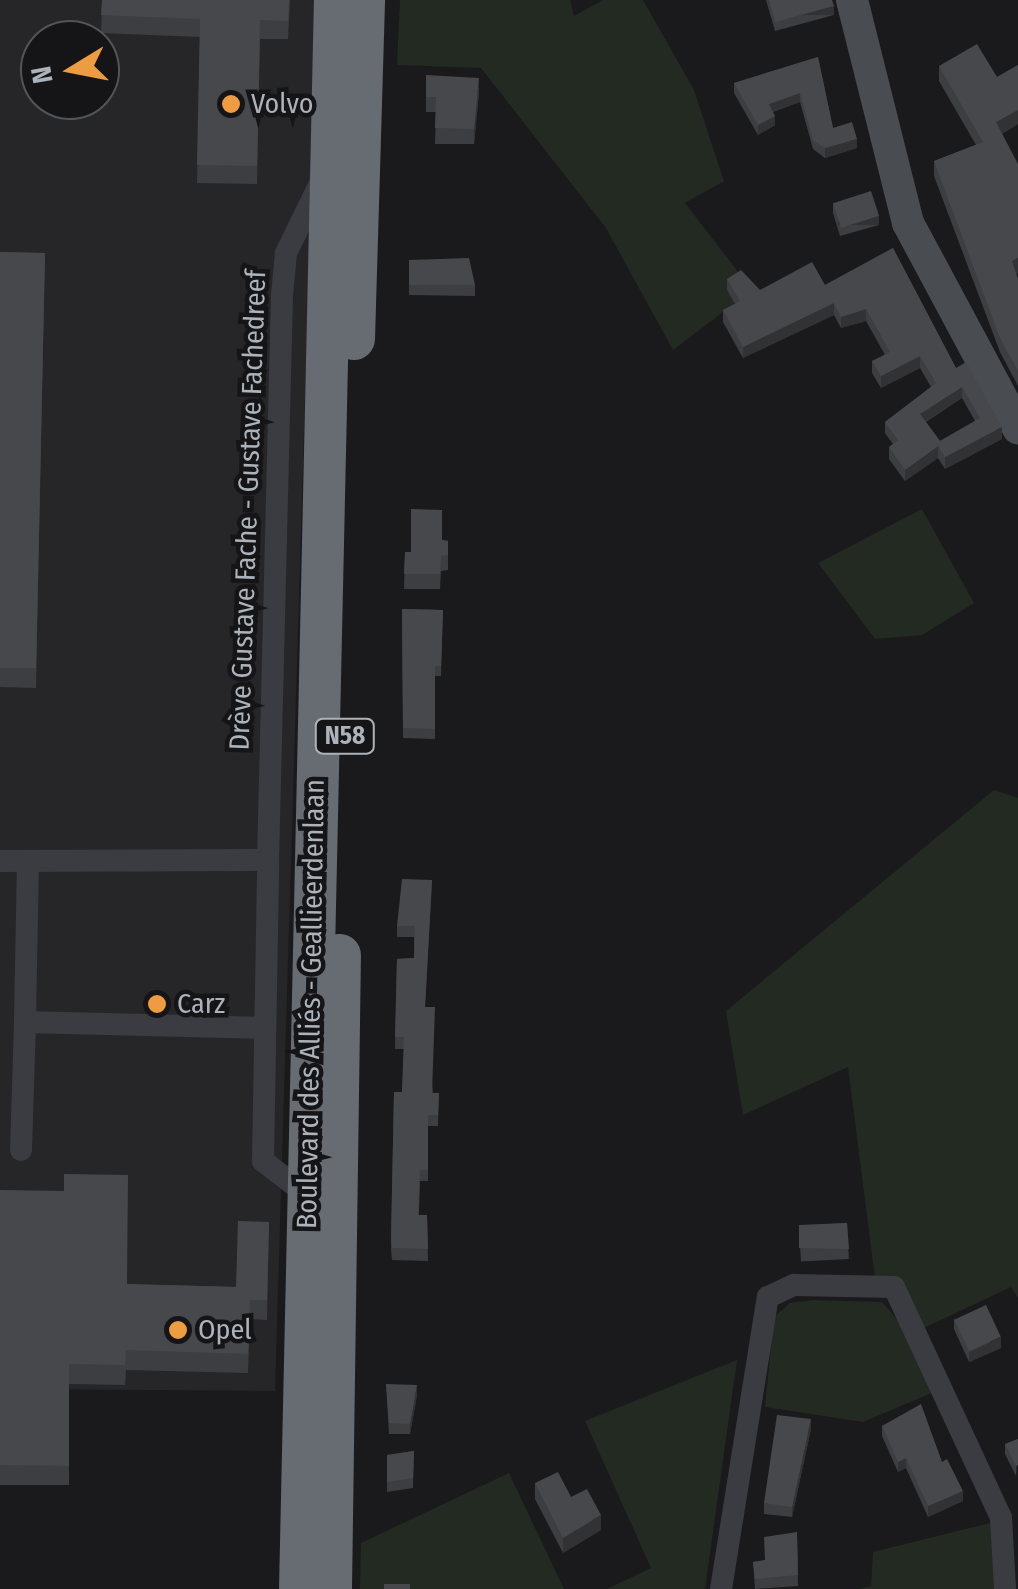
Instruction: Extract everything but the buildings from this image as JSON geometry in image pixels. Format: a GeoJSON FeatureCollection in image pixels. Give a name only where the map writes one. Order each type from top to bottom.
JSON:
{"type":"FeatureCollection","features":[{"type":"Feature","properties":{"kind":"highway","name":"Boulevard des Alliés - Geallieerdenlaan"},"geometry":{"type":"LineString","coordinates":[[300,1589],[326,172],[334,0]]}},
{"type":"Feature","properties":{"kind":"highway","name":"Boulevard des Alliés - Geallieerdenlaan"},"geometry":{"type":"LineString","coordinates":[[331,1589],[364,0]]}},
{"type":"Feature","properties":{"kind":"street"},"geometry":{"type":"LineString","coordinates":[[852,0],[908,223],[1018,428]]}},
{"type":"Feature","properties":{"kind":"street","name":"Drève Gustave Fache - Gustave Fachedreef"},"geometry":{"type":"LineString","coordinates":[[307,1195],[263,1160],[268,860],[282,295],[286,253],[326,172]]}},
{"type":"Feature","properties":{"kind":"street"},"geometry":{"type":"LineString","coordinates":[[0,862],[268,860]]}},
{"type":"Feature","properties":{"kind":"street"},"geometry":{"type":"LineString","coordinates":[[21,1150],[28,862]]}},
{"type":"Feature","properties":{"kind":"street"},"geometry":{"type":"LineString","coordinates":[[24,1022],[265,1028]]}},
{"type":"Feature","properties":{"kind":"street"},"geometry":{"type":"LineString","coordinates":[[720,1589],[768,1296],[794,1285],[894,1287],[1001,1517],[1005,1589]]}},
{"type":"Feature","properties":{"kind":"shaded area"},"geometry":{"type":"Polygon","coordinates":[[[0,0],[317,0],[275,1391],[0,1389],[0,0]]]}},
{"type":"Feature","properties":{"kind":"shaded area"},"geometry":{"type":"Polygon","coordinates":[[[400,0],[570,0],[574,16],[603,0],[643,0],[694,90],[724,181],[685,203],[752,290],[673,350],[606,228],[481,68],[397,65],[400,0]]]}},
{"type":"Feature","properties":{"kind":"shaded area"},"geometry":{"type":"Polygon","coordinates":[[[922,509],[974,603],[922,635],[875,639],[818,563],[922,509]]]}},
{"type":"Feature","properties":{"kind":"shaded area"},"geometry":{"type":"Polygon","coordinates":[[[994,790],[1018,798],[1018,1298],[1011,1287],[924,1328],[875,1278],[848,1067],[743,1115],[726,1011],[994,790]]]}},
{"type":"Feature","properties":{"kind":"shaded area"},"geometry":{"type":"Polygon","coordinates":[[[882,1302],[904,1327],[934,1392],[863,1422],[765,1407],[774,1317],[790,1303],[882,1302]]]}},
{"type":"Feature","properties":{"kind":"shaded area"},"geometry":{"type":"Polygon","coordinates":[[[737,1360],[705,1589],[607,1589],[651,1568],[585,1421],[737,1360]]]}},
{"type":"Feature","properties":{"kind":"shaded area"},"geometry":{"type":"Polygon","coordinates":[[[509,1473],[564,1589],[360,1589],[361,1543],[509,1473]]]}},
{"type":"Feature","properties":{"kind":"shaded area"},"geometry":{"type":"Polygon","coordinates":[[[994,1522],[999,1589],[859,1589],[871,1586],[873,1552],[994,1522]]]}},
{"type":"Feature","properties":{"kind":"place","name":"Volvo"},"geometry":{"type":"Point","coordinates":[231,104]}},
{"type":"Feature","properties":{"kind":"place","name":"Carz"},"geometry":{"type":"Point","coordinates":[157,1004]}},
{"type":"Feature","properties":{"kind":"place","name":"Opel"},"geometry":{"type":"Point","coordinates":[178,1330]}}]}
